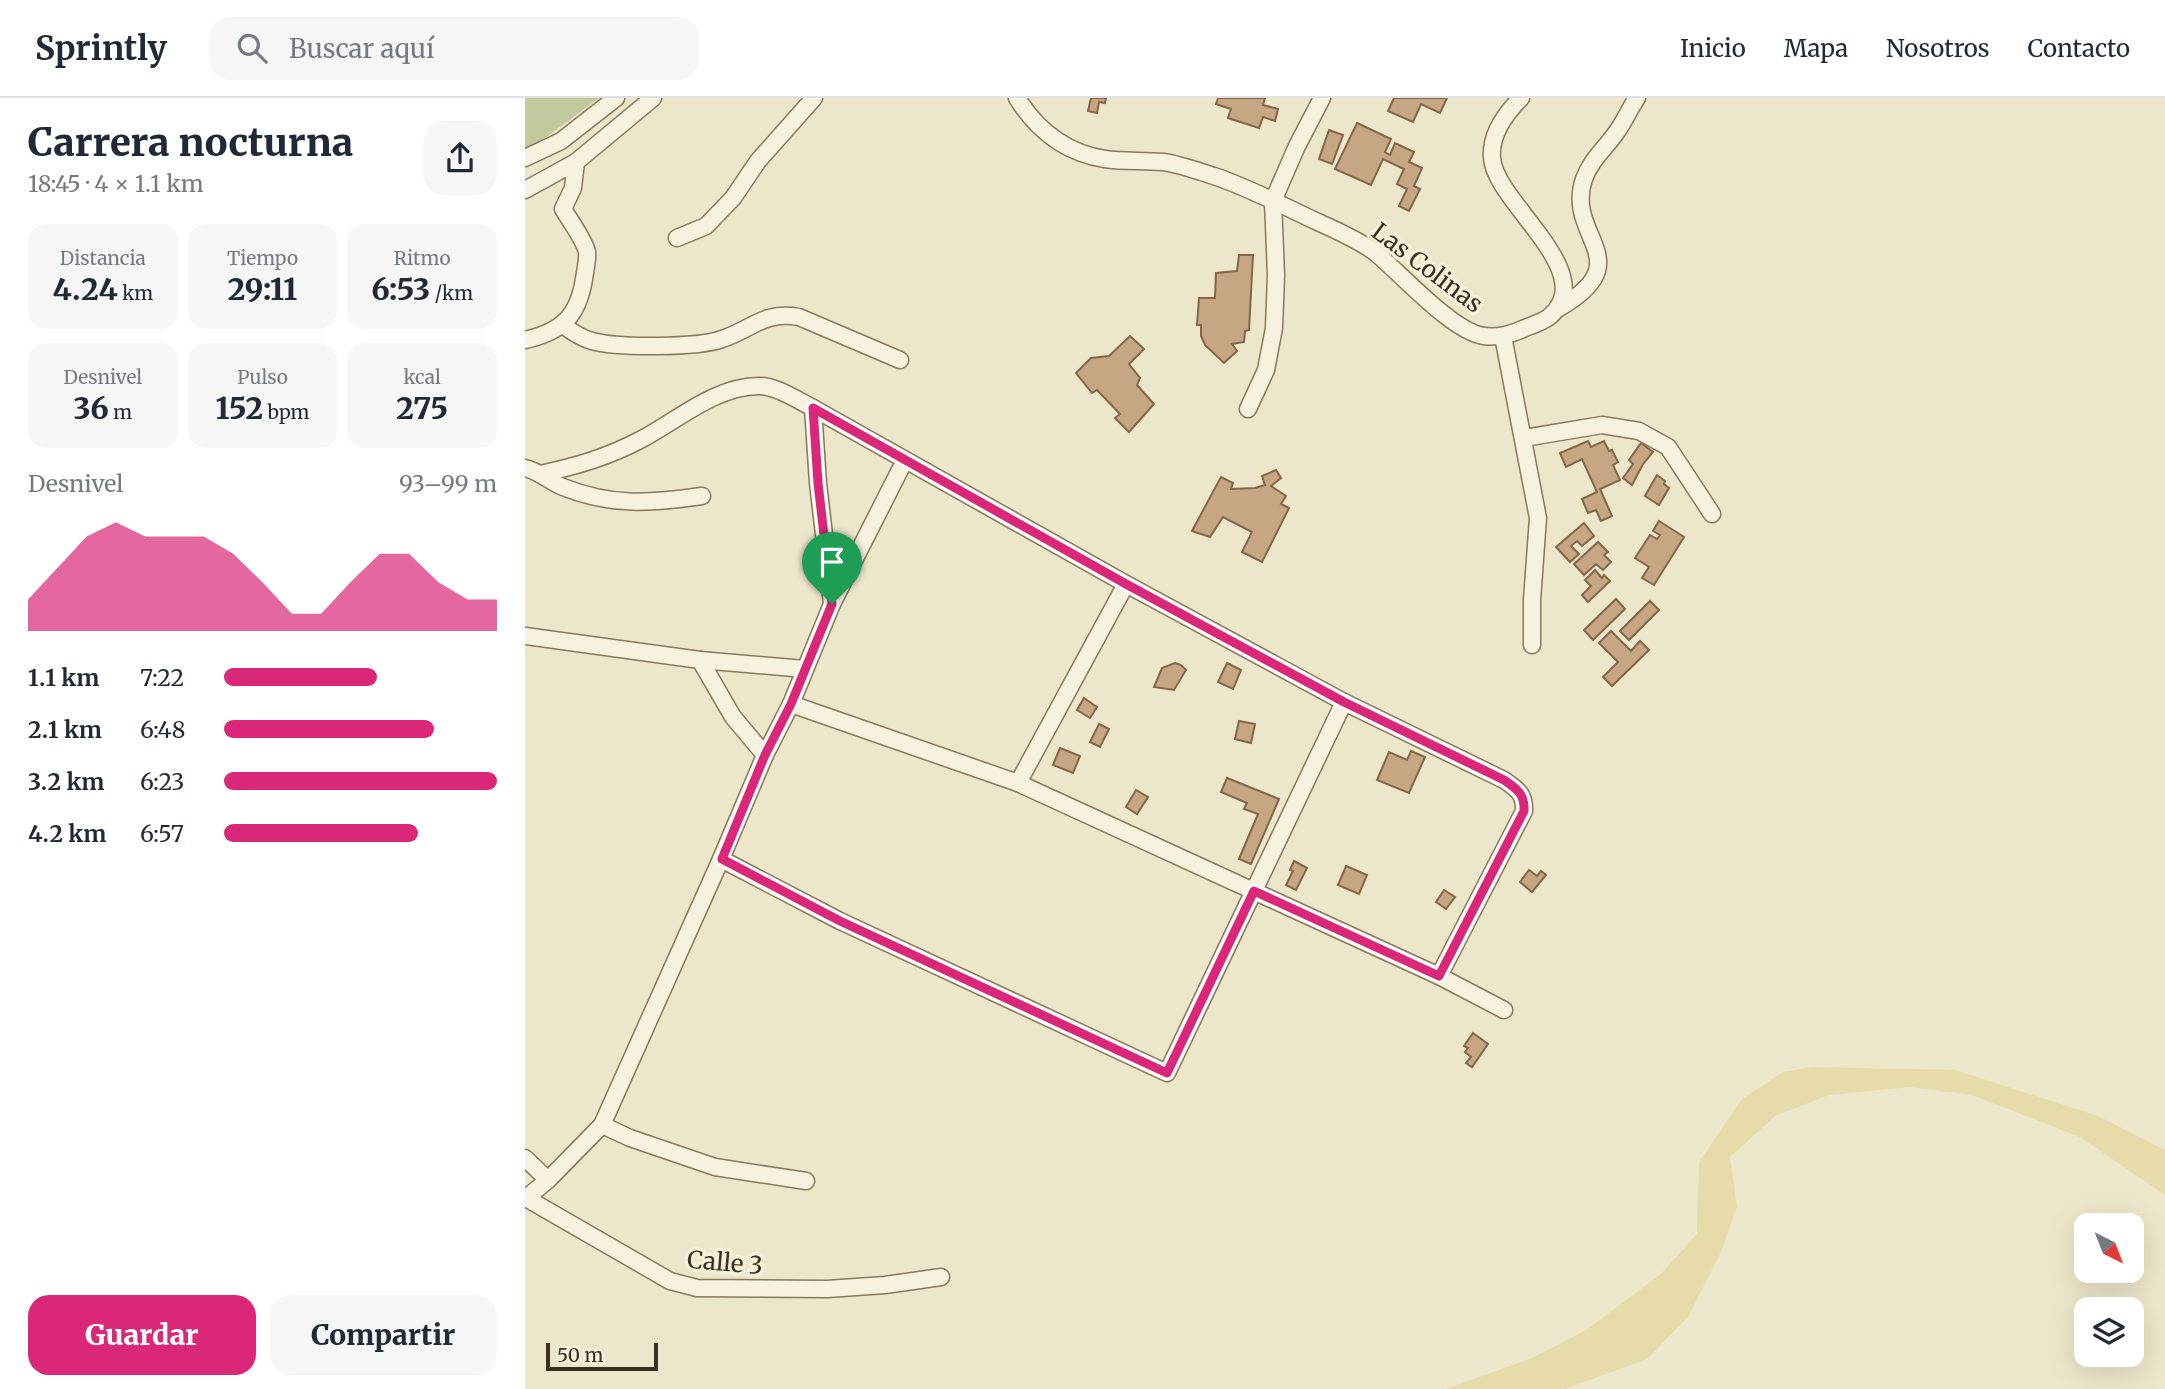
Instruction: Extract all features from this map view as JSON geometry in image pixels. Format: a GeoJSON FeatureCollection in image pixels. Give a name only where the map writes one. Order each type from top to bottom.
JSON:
{"type":"FeatureCollection","features":[{"type":"Feature","properties":{"kind":"street"},"geometry":{"type":"LineString","coordinates":[[525,158],[561,141],[616,98]]}},
{"type":"Feature","properties":{"kind":"street"},"geometry":{"type":"LineString","coordinates":[[525,190],[576,162],[653,98]]}},
{"type":"Feature","properties":{"kind":"street"},"geometry":{"type":"LineString","coordinates":[[677,238],[706,226],[715,217],[733,198],[758,161],[814,98]]}},
{"type":"Feature","properties":{"kind":"street","name":"Las Colinas"},"geometry":{"type":"LineString","coordinates":[[1017,98],[1039,128],[1079,153],[1105,159],[1166,162],[1215,176],[1331,228],[1373,251],[1445,315],[1483,336],[1503,335],[1545,320],[1580,296],[1595,279],[1599,266],[1596,247],[1581,208],[1583,180],[1594,158],[1618,131],[1637,98]]}},
{"type":"Feature","properties":{"kind":"street"},"geometry":{"type":"LineString","coordinates":[[1248,409],[1266,370],[1275,328],[1273,201],[1322,98]]}},
{"type":"Feature","properties":{"kind":"street"},"geometry":{"type":"LineString","coordinates":[[1521,98],[1509,110],[1498,128],[1492,160],[1498,177],[1559,268],[1563,297],[1559,308]]}},
{"type":"Feature","properties":{"kind":"street"},"geometry":{"type":"LineString","coordinates":[[525,340],[547,335],[563,325],[576,308],[582,290],[587,251],[562,209],[573,188],[576,162],[561,141]]}},
{"type":"Feature","properties":{"kind":"street"},"geometry":{"type":"LineString","coordinates":[[563,325],[593,342],[683,346],[722,339],[756,321],[783,314],[799,317],[900,360]]}},
{"type":"Feature","properties":{"kind":"street"},"geometry":{"type":"LineString","coordinates":[[1503,335],[1538,519],[1532,645]]}},
{"type":"Feature","properties":{"kind":"street"},"geometry":{"type":"LineString","coordinates":[[533,471],[587,464],[739,387],[762,386],[784,393],[1344,702],[1504,780],[1522,793],[1524,811],[1439,976]]}},
{"type":"Feature","properties":{"kind":"street"},"geometry":{"type":"LineString","coordinates":[[813,408],[818,483],[832,604]]}},
{"type":"Feature","properties":{"kind":"street"},"geometry":{"type":"LineString","coordinates":[[1524,438],[1602,425],[1639,431],[1668,447],[1712,514]]}},
{"type":"Feature","properties":{"kind":"street"},"geometry":{"type":"LineString","coordinates":[[526,1199],[603,1125],[722,859],[765,755],[791,704],[832,604],[905,460]]}},
{"type":"Feature","properties":{"kind":"street"},"geometry":{"type":"LineString","coordinates":[[533,471],[561,486],[615,501],[647,503],[702,496]]}},
{"type":"Feature","properties":{"kind":"street"},"geometry":{"type":"LineString","coordinates":[[1018,783],[1126,584]]}},
{"type":"Feature","properties":{"kind":"street"},"geometry":{"type":"LineString","coordinates":[[525,636],[700,660],[805,669]]}},
{"type":"Feature","properties":{"kind":"street"},"geometry":{"type":"LineString","coordinates":[[700,660],[733,716],[765,755]]}},
{"type":"Feature","properties":{"kind":"street"},"geometry":{"type":"LineString","coordinates":[[722,859],[840,921],[1167,1073],[1344,702]]}},
{"type":"Feature","properties":{"kind":"street"},"geometry":{"type":"LineString","coordinates":[[791,704],[1018,783],[1439,976],[1504,1010]]}},
{"type":"Feature","properties":{"kind":"street"},"geometry":{"type":"LineString","coordinates":[[603,1125],[715,1167],[806,1181]]}},
{"type":"Feature","properties":{"kind":"street"},"geometry":{"type":"LineString","coordinates":[[525,1158],[548,1180]]}},
{"type":"Feature","properties":{"kind":"street","name":"Calle 3"},"geometry":{"type":"LineString","coordinates":[[526,1199],[670,1281],[697,1289],[827,1289],[941,1277]]}},
{"type":"Feature","properties":{"kind":"green space"},"geometry":{"type":"Polygon","coordinates":[[[525,98],[599,98],[537,144],[525,148],[525,98]]]}},
{"type":"Feature","properties":{"kind":"sand"},"geometry":{"type":"Polygon","coordinates":[[[1812,1067],[1955,1070],[2098,1116],[2165,1150],[2165,1195],[2080,1137],[1972,1095],[1910,1087],[1829,1095],[1775,1116],[1730,1157],[1737,1206],[1721,1252],[1688,1317],[1647,1359],[1565,1389],[1446,1389],[1532,1358],[1586,1330],[1662,1273],[1697,1234],[1699,1162],[1742,1099],[1783,1072],[1812,1067]]]}},
{"type":"Feature","properties":{"kind":"building"},"geometry":{"type":"Polygon","coordinates":[[[1091,98],[1106,98],[1105,103],[1099,102],[1097,113],[1088,111],[1091,98]]]}},
{"type":"Feature","properties":{"kind":"building"},"geometry":{"type":"Polygon","coordinates":[[[1218,98],[1265,98],[1263,105],[1278,109],[1275,121],[1263,117],[1259,128],[1228,118],[1231,109],[1216,104],[1218,98]]]}},
{"type":"Feature","properties":{"kind":"building"},"geometry":{"type":"Polygon","coordinates":[[[1394,98],[1447,98],[1440,113],[1421,104],[1413,122],[1388,111],[1394,98]]]}},
{"type":"Feature","properties":{"kind":"building"},"geometry":{"type":"Polygon","coordinates":[[[1357,123],[1391,139],[1385,152],[1390,155],[1395,143],[1414,152],[1409,162],[1422,168],[1414,186],[1420,189],[1409,211],[1399,206],[1407,189],[1397,184],[1404,169],[1383,159],[1371,185],[1335,169],[1357,123]]]}},
{"type":"Feature","properties":{"kind":"building"},"geometry":{"type":"Polygon","coordinates":[[[1329,130],[1343,135],[1332,164],[1319,159],[1329,130]]]}},
{"type":"Feature","properties":{"kind":"building"},"geometry":{"type":"Polygon","coordinates":[[[1239,255],[1253,255],[1249,330],[1245,331],[1244,342],[1232,344],[1237,351],[1224,363],[1205,345],[1201,336],[1201,325],[1197,325],[1199,298],[1215,298],[1216,273],[1237,271],[1239,255]]]}},
{"type":"Feature","properties":{"kind":"building"},"geometry":{"type":"Polygon","coordinates":[[[1130,336],[1144,349],[1129,364],[1140,378],[1137,385],[1154,404],[1129,432],[1115,418],[1120,414],[1097,390],[1092,393],[1076,373],[1091,358],[1109,356],[1130,336]]]}},
{"type":"Feature","properties":{"kind":"building"},"geometry":{"type":"Polygon","coordinates":[[[1588,441],[1591,447],[1604,441],[1618,462],[1613,465],[1620,480],[1600,489],[1612,516],[1601,521],[1596,510],[1588,513],[1582,499],[1597,492],[1582,459],[1566,467],[1560,453],[1588,441]]]}},
{"type":"Feature","properties":{"kind":"building"},"geometry":{"type":"Polygon","coordinates":[[[1641,443],[1653,452],[1632,485],[1623,478],[1633,464],[1629,460],[1641,443]]]}},
{"type":"Feature","properties":{"kind":"building"},"geometry":{"type":"Polygon","coordinates":[[[1276,470],[1281,478],[1271,486],[1286,496],[1281,504],[1289,508],[1262,562],[1242,552],[1252,532],[1223,517],[1210,537],[1192,531],[1221,477],[1233,483],[1231,489],[1255,488],[1265,485],[1262,476],[1276,470]]]}},
{"type":"Feature","properties":{"kind":"building"},"geometry":{"type":"Polygon","coordinates":[[[1657,475],[1669,488],[1659,505],[1645,496],[1657,475]]]}},
{"type":"Feature","properties":{"kind":"building"},"geometry":{"type":"Polygon","coordinates":[[[1659,521],[1684,537],[1654,585],[1642,578],[1649,567],[1635,558],[1650,535],[1657,539],[1660,535],[1653,531],[1659,521]]]}},
{"type":"Feature","properties":{"kind":"building"},"geometry":{"type":"Polygon","coordinates":[[[1584,523],[1594,536],[1582,546],[1577,541],[1571,546],[1579,554],[1570,562],[1556,547],[1584,523]]]}},
{"type":"Feature","properties":{"kind":"building"},"geometry":{"type":"Polygon","coordinates":[[[1598,542],[1608,552],[1604,555],[1611,562],[1603,570],[1596,564],[1584,575],[1574,564],[1598,542]]]}},
{"type":"Feature","properties":{"kind":"building"},"geometry":{"type":"Polygon","coordinates":[[[1595,570],[1602,578],[1604,575],[1610,581],[1588,602],[1582,595],[1591,586],[1585,580],[1595,570]]]}},
{"type":"Feature","properties":{"kind":"building"},"geometry":{"type":"Polygon","coordinates":[[[1616,599],[1625,609],[1593,640],[1584,630],[1616,599]]]}},
{"type":"Feature","properties":{"kind":"building"},"geometry":{"type":"Polygon","coordinates":[[[1650,601],[1659,610],[1629,640],[1620,631],[1650,601]]]}},
{"type":"Feature","properties":{"kind":"building"},"geometry":{"type":"Polygon","coordinates":[[[1611,631],[1631,651],[1640,641],[1649,650],[1612,686],[1603,677],[1618,662],[1599,643],[1611,631]]]}},
{"type":"Feature","properties":{"kind":"building"},"geometry":{"type":"Polygon","coordinates":[[[1175,663],[1186,670],[1174,690],[1154,687],[1162,668],[1175,663]]]}},
{"type":"Feature","properties":{"kind":"building"},"geometry":{"type":"Polygon","coordinates":[[[1227,663],[1241,670],[1233,689],[1218,682],[1227,663]]]}},
{"type":"Feature","properties":{"kind":"building"},"geometry":{"type":"Polygon","coordinates":[[[1084,698],[1097,707],[1090,718],[1077,710],[1084,698]]]}},
{"type":"Feature","properties":{"kind":"building"},"geometry":{"type":"Polygon","coordinates":[[[1239,721],[1255,724],[1251,743],[1235,739],[1239,721]]]}},
{"type":"Feature","properties":{"kind":"building"},"geometry":{"type":"Polygon","coordinates":[[[1099,724],[1109,729],[1100,747],[1090,742],[1099,724]]]}},
{"type":"Feature","properties":{"kind":"building"},"geometry":{"type":"Polygon","coordinates":[[[1060,748],[1080,756],[1073,773],[1053,765],[1060,748]]]}},
{"type":"Feature","properties":{"kind":"building"},"geometry":{"type":"Polygon","coordinates":[[[1411,751],[1425,757],[1409,793],[1377,780],[1389,752],[1407,760],[1411,751]]]}},
{"type":"Feature","properties":{"kind":"building"},"geometry":{"type":"Polygon","coordinates":[[[1227,778],[1279,799],[1251,864],[1239,859],[1258,814],[1244,809],[1247,803],[1221,792],[1227,778]]]}},
{"type":"Feature","properties":{"kind":"building"},"geometry":{"type":"Polygon","coordinates":[[[1136,790],[1148,797],[1137,814],[1126,807],[1136,790]]]}},
{"type":"Feature","properties":{"kind":"building"},"geometry":{"type":"Polygon","coordinates":[[[1294,861],[1307,868],[1296,890],[1286,885],[1293,871],[1290,870],[1294,861]]]}},
{"type":"Feature","properties":{"kind":"building"},"geometry":{"type":"Polygon","coordinates":[[[1346,866],[1367,875],[1359,894],[1338,885],[1346,866]]]}},
{"type":"Feature","properties":{"kind":"building"},"geometry":{"type":"Polygon","coordinates":[[[1529,870],[1537,876],[1541,871],[1546,875],[1532,892],[1520,882],[1529,870]]]}},
{"type":"Feature","properties":{"kind":"building"},"geometry":{"type":"Polygon","coordinates":[[[1444,890],[1455,897],[1446,909],[1436,902],[1444,890]]]}},
{"type":"Feature","properties":{"kind":"building"},"geometry":{"type":"Polygon","coordinates":[[[1473,1033],[1488,1044],[1472,1067],[1466,1063],[1471,1057],[1465,1052],[1468,1048],[1464,1046],[1473,1033]]]}},
{"type":"Feature","properties":{"kind":"route"},"geometry":{"type":"LineString","coordinates":[[813,408],[1126,584],[1344,702],[1504,780],[1522,793],[1524,811],[1439,976],[1254,891],[1167,1073],[840,921],[722,859],[832,604],[818,483],[813,408]]}}]}
